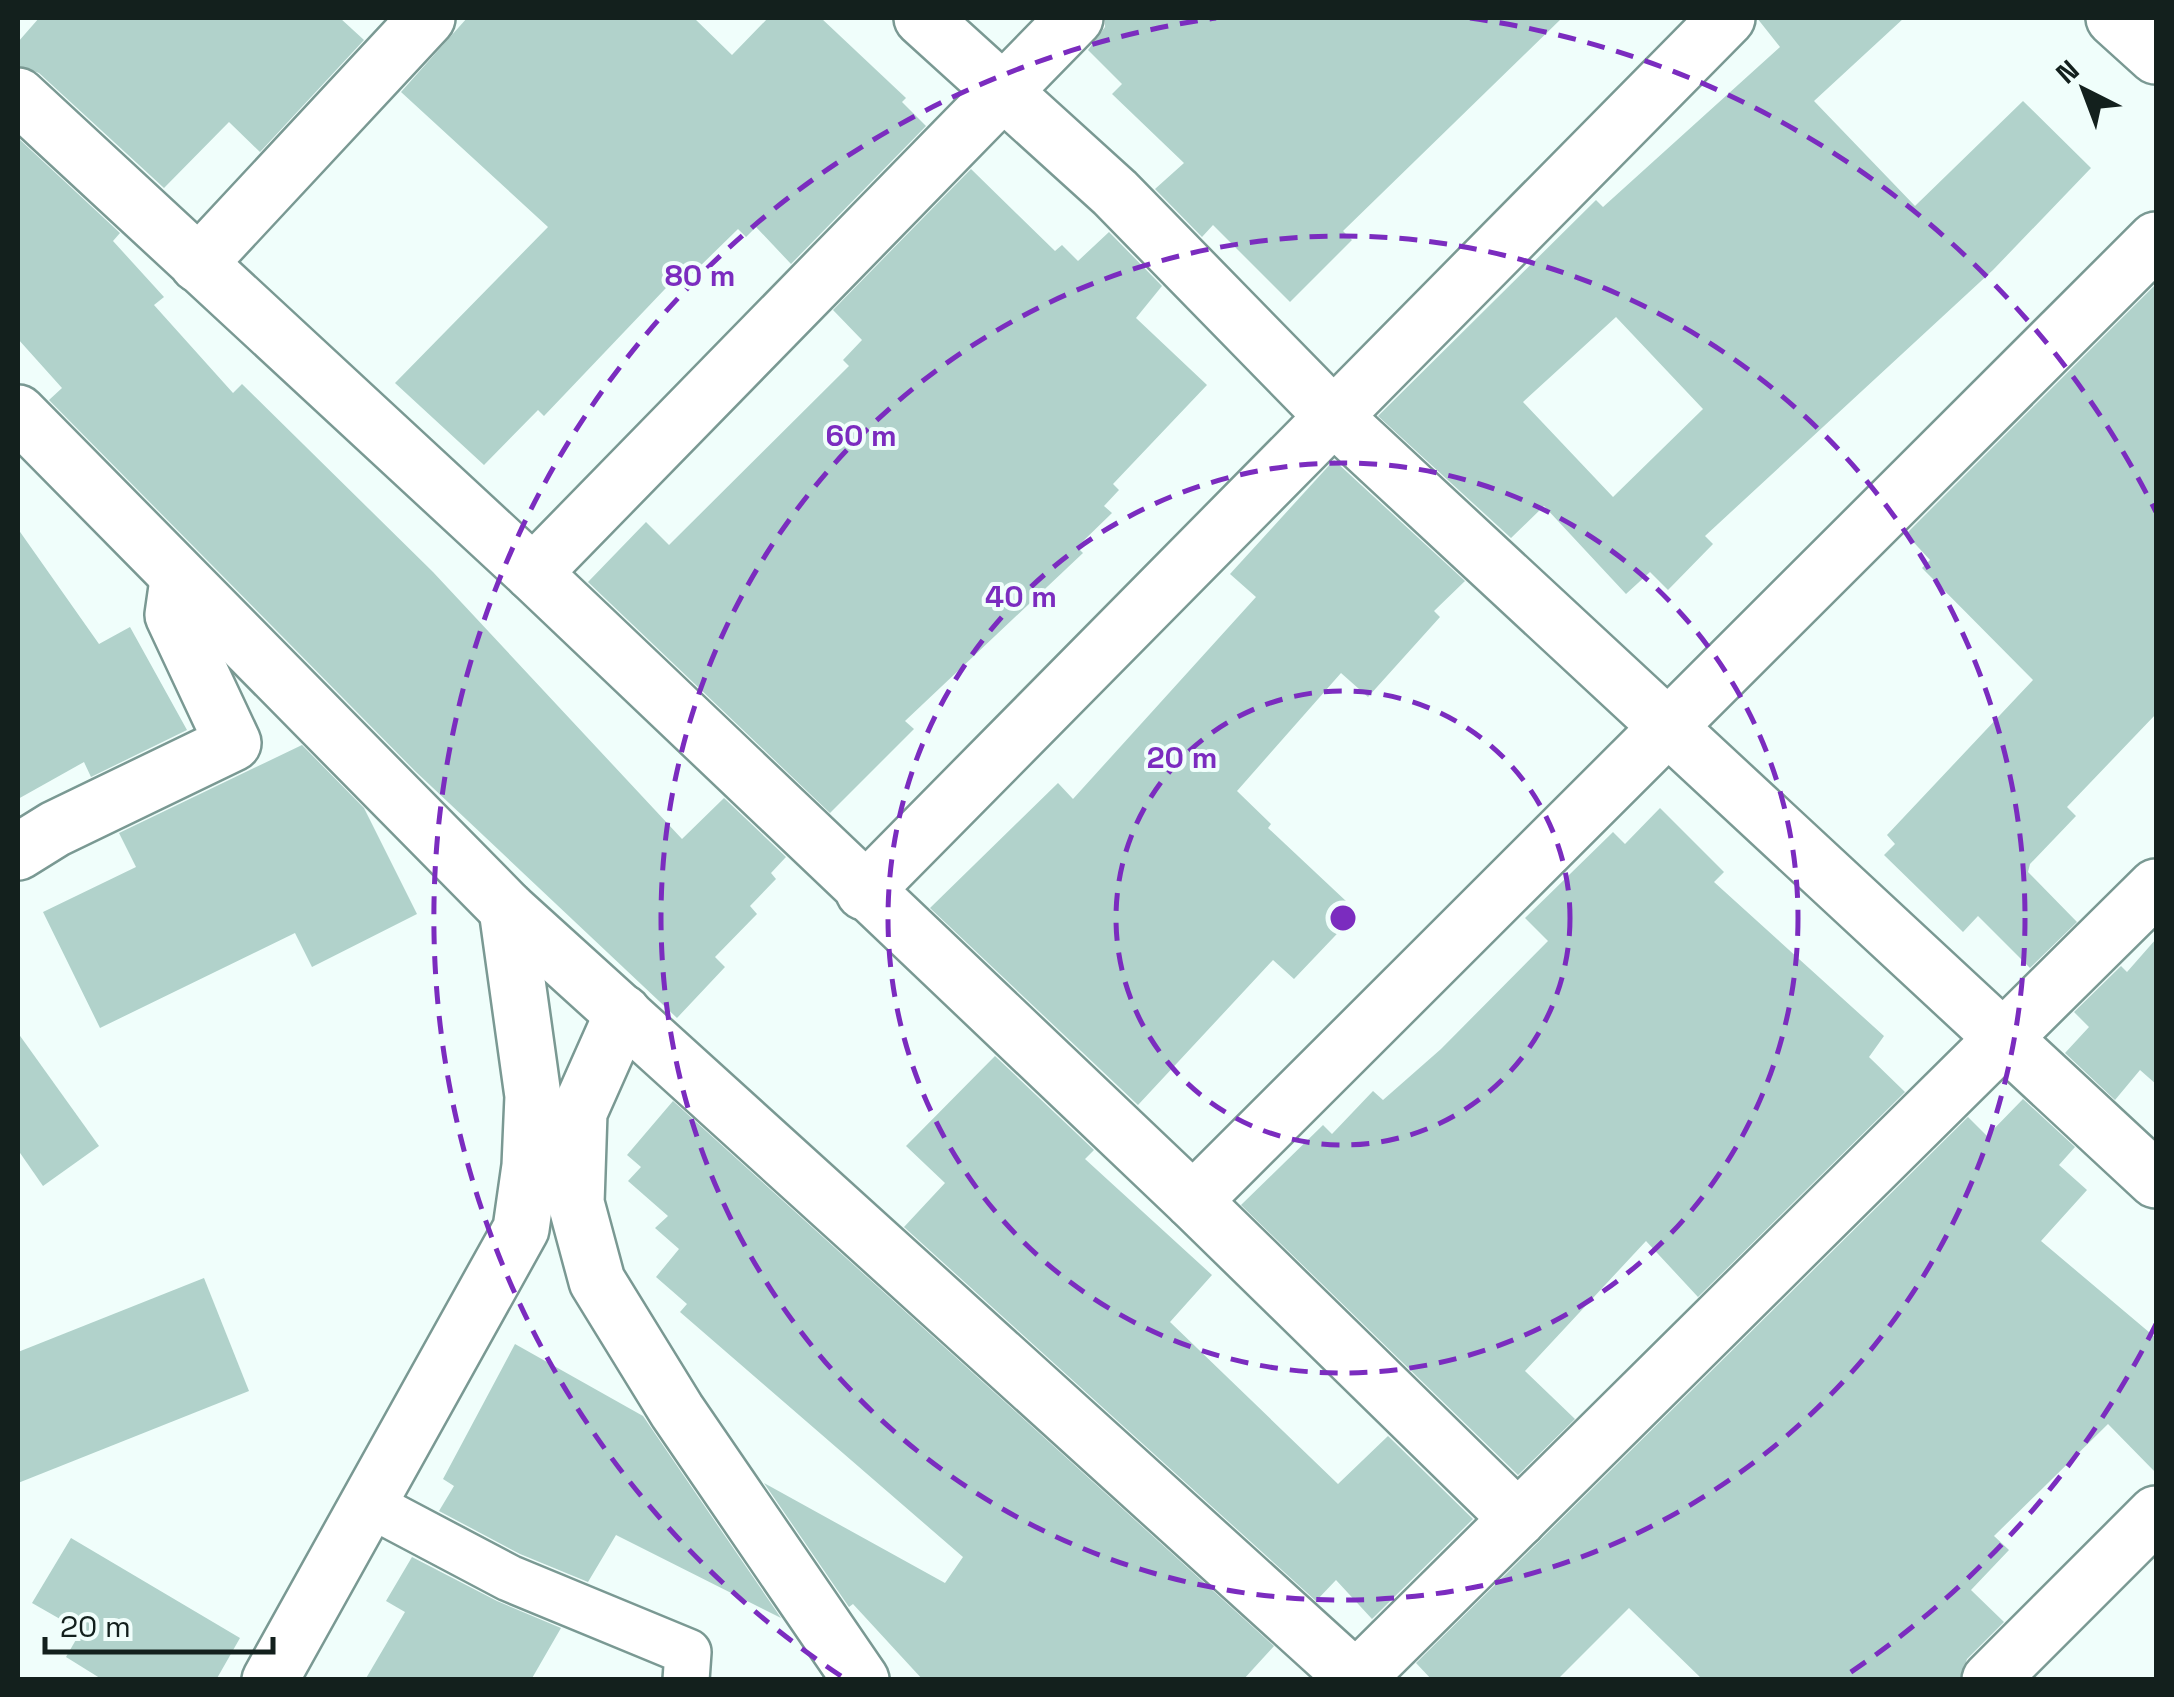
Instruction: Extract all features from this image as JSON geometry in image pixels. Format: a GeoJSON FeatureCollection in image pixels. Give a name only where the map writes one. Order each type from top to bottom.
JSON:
{"type":"FeatureCollection","features":[{"type":"Feature","properties":{"kind":"street"},"geometry":{"type":"LineString","coordinates":[[198,264],[427,18]]}},
{"type":"Feature","properties":{"kind":"street"},"geometry":{"type":"LineString","coordinates":[[922,18],[1115,193],[1334,417],[2156,1180]]}},
{"type":"Feature","properties":{"kind":"street"},"geometry":{"type":"LineString","coordinates":[[533,573],[1075,18]]}},
{"type":"Feature","properties":{"kind":"street"},"geometry":{"type":"LineString","coordinates":[[864,892],[1727,18]]}},
{"type":"Feature","properties":{"kind":"street"},"geometry":{"type":"LineString","coordinates":[[2114,18],[2156,56]]}},
{"type":"Feature","properties":{"kind":"street"},"geometry":{"type":"LineString","coordinates":[[18,96],[533,573],[1193,1201],[1518,1519]]}},
{"type":"Feature","properties":{"kind":"street"},"geometry":{"type":"LineString","coordinates":[[1193,1201],[2156,240]]}},
{"type":"Feature","properties":{"kind":"street"},"geometry":{"type":"LineString","coordinates":[[18,413],[178,580],[507,909],[1356,1679],[2156,887]]}},
{"type":"Feature","properties":{"kind":"street"},"geometry":{"type":"LineString","coordinates":[[18,852],[55,829],[234,743],[174,615],[178,580]]}},
{"type":"Feature","properties":{"kind":"street"},"geometry":{"type":"LineString","coordinates":[[270,1680],[521,1229],[530,1166],[533,1096],[507,909]]}},
{"type":"Feature","properties":{"kind":"street"},"geometry":{"type":"LineString","coordinates":[[623,1013],[579,1112],[576,1203],[597,1281],[676,1411],[861,1680]]}},
{"type":"Feature","properties":{"kind":"street"},"geometry":{"type":"LineString","coordinates":[[1990,1680],[2156,1514]]}},
{"type":"Feature","properties":{"kind":"lane"},"geometry":{"type":"LineString","coordinates":[[367,1503],[509,1578],[688,1652],[686,1680]]}},
{"type":"Feature","properties":{"kind":"building"},"geometry":{"type":"Polygon","coordinates":[[[39,18],[340,18],[364,40],[260,152],[229,122],[164,188],[39,73],[18,66],[18,42],[39,18]]]}},
{"type":"Feature","properties":{"kind":"building"},"geometry":{"type":"Polygon","coordinates":[[[467,18],[694,18],[732,55],[768,18],[821,18],[906,98],[902,102],[926,126],[791,264],[756,227],[746,237],[738,229],[692,274],[685,268],[544,416],[538,410],[484,465],[395,383],[548,227],[401,92],[467,18]]]}},
{"type":"Feature","properties":{"kind":"building"},"geometry":{"type":"Polygon","coordinates":[[[1105,18],[1562,18],[1343,231],[1352,240],[1290,302],[1213,225],[1202,237],[1155,189],[1184,163],[1112,94],[1122,84],[1088,50],[1105,27],[1105,18]]]}},
{"type":"Feature","properties":{"kind":"building"},"geometry":{"type":"Polygon","coordinates":[[[1757,18],[1904,18],[1814,101],[1915,206],[2023,101],[2091,168],[1993,270],[1705,536],[1713,544],[1668,590],[1650,572],[1626,594],[1544,506],[1511,538],[1378,416],[1596,200],[1603,207],[1780,47],[1757,18]],[[1616,317],[1523,402],[1613,497],[1703,409],[1616,317]]]}},
{"type":"Feature","properties":{"kind":"building"},"geometry":{"type":"Polygon","coordinates":[[[18,138],[120,233],[113,241],[164,297],[154,305],[233,393],[242,384],[433,572],[682,839],[724,798],[786,857],[771,873],[776,879],[750,906],[757,914],[715,957],[725,967],[677,1018],[415,771],[49,400],[62,388],[18,339],[18,138]]]}},
{"type":"Feature","properties":{"kind":"building"},"geometry":{"type":"Polygon","coordinates":[[[971,169],[1055,251],[1062,245],[1078,261],[1109,232],[1162,286],[1136,318],[1207,385],[1113,484],[1119,490],[1104,506],[1112,513],[1077,547],[1083,553],[905,721],[914,729],[830,813],[588,582],[646,522],[669,545],[849,366],[843,360],[862,340],[833,310],[971,169]]]}},
{"type":"Feature","properties":{"kind":"building"},"geometry":{"type":"Polygon","coordinates":[[[2156,284],[2156,714],[2067,807],[2076,816],[2030,864],[2028,872],[2077,922],[2030,968],[1978,916],[1963,932],[1884,855],[1895,844],[1887,835],[2033,680],[1922,568],[1930,560],[1906,534],[2156,284]]]}},
{"type":"Feature","properties":{"kind":"building"},"geometry":{"type":"Polygon","coordinates":[[[1334,460],[1465,581],[1434,611],[1440,617],[1368,697],[1341,673],[1237,791],[1271,824],[1268,828],[1347,902],[1342,907],[1353,917],[1294,979],[1273,960],[1138,1105],[930,908],[1058,783],[1073,799],[1256,597],[1230,574],[1334,460]]]}},
{"type":"Feature","properties":{"kind":"building"},"geometry":{"type":"Polygon","coordinates":[[[18,529],[99,644],[130,627],[187,730],[91,777],[84,762],[18,799],[18,529]]]}},
{"type":"Feature","properties":{"kind":"building"},"geometry":{"type":"Polygon","coordinates":[[[302,745],[364,808],[417,914],[312,967],[295,933],[100,1028],[43,912],[136,867],[119,833],[302,745]]]}},
{"type":"Feature","properties":{"kind":"building"},"geometry":{"type":"Polygon","coordinates":[[[1660,808],[1724,872],[1714,882],[1884,1036],[1869,1057],[1905,1092],[1698,1297],[1646,1241],[1525,1371],[1575,1419],[1518,1475],[1241,1205],[1323,1125],[1332,1134],[1373,1091],[1383,1100],[1441,1049],[1548,941],[1525,918],[1613,832],[1625,844],[1660,808]]]}},
{"type":"Feature","properties":{"kind":"building"},"geometry":{"type":"Polygon","coordinates":[[[2156,939],[2156,1084],[2140,1070],[2115,1100],[2065,1053],[2089,1027],[2074,1012],[2121,966],[2127,972],[2156,939]]]}},
{"type":"Feature","properties":{"kind":"building"},"geometry":{"type":"Polygon","coordinates":[[[18,1033],[99,1146],[43,1186],[18,1150],[18,1033]]]}},
{"type":"Feature","properties":{"kind":"building"},"geometry":{"type":"Polygon","coordinates":[[[995,1056],[1094,1150],[1085,1159],[1212,1275],[1170,1322],[1338,1484],[1388,1436],[1473,1519],[1372,1619],[1336,1580],[1316,1601],[904,1227],[945,1183],[906,1146],[995,1056]]]}},
{"type":"Feature","properties":{"kind":"building"},"geometry":{"type":"Polygon","coordinates":[[[2023,1099],[2075,1147],[2059,1165],[2087,1190],[2041,1241],[2156,1338],[2156,1473],[2108,1424],[1994,1536],[2009,1550],[1971,1590],[2004,1622],[1967,1659],[1960,1680],[1703,1680],[1629,1608],[1557,1680],[1432,1680],[1416,1663],[1968,1117],[1987,1136],[2023,1099]]]}},
{"type":"Feature","properties":{"kind":"building"},"geometry":{"type":"Polygon","coordinates":[[[673,1101],[1274,1646],[1243,1680],[923,1680],[853,1604],[849,1607],[764,1483],[945,1583],[963,1557],[680,1312],[687,1304],[656,1277],[679,1249],[655,1228],[668,1216],[628,1181],[641,1167],[627,1155],[673,1101]]]}},
{"type":"Feature","properties":{"kind":"building"},"geometry":{"type":"Polygon","coordinates":[[[204,1278],[249,1391],[18,1483],[18,1352],[204,1278]]]}},
{"type":"Feature","properties":{"kind":"building"},"geometry":{"type":"Polygon","coordinates":[[[515,1344],[643,1416],[781,1618],[616,1535],[588,1582],[520,1554],[439,1511],[454,1486],[443,1479],[515,1344]]]}},
{"type":"Feature","properties":{"kind":"building"},"geometry":{"type":"Polygon","coordinates":[[[71,1538],[240,1638],[216,1680],[103,1680],[66,1657],[81,1631],[32,1603],[71,1538]]]}},
{"type":"Feature","properties":{"kind":"building"},"geometry":{"type":"Polygon","coordinates":[[[412,1557],[497,1601],[561,1628],[531,1680],[365,1680],[405,1612],[386,1601],[412,1557]]]}}]}
